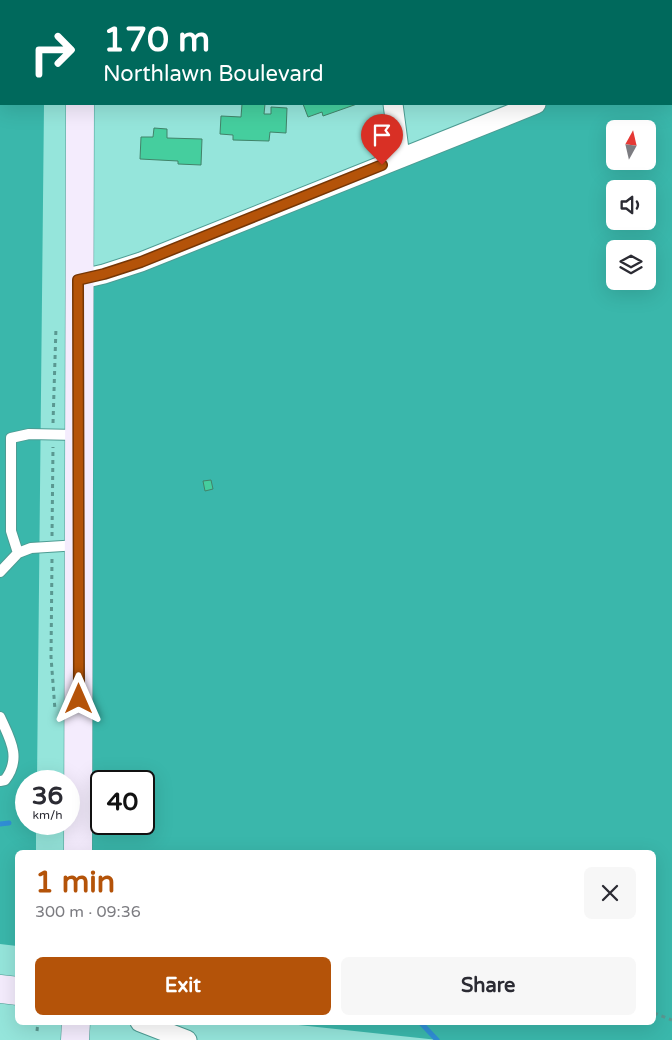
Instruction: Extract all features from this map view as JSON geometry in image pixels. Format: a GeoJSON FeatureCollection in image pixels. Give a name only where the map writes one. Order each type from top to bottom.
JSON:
{"type":"FeatureCollection","features":[{"type":"Feature","properties":{"kind":"street"},"geometry":{"type":"LineString","coordinates":[[78,850],[78,280],[80,105]]}},
{"type":"Feature","properties":{"kind":"street"},"geometry":{"type":"LineString","coordinates":[[393,105],[400,158]]}},
{"type":"Feature","properties":{"kind":"street"},"geometry":{"type":"LineString","coordinates":[[78,280],[141,262],[533,105]]}},
{"type":"Feature","properties":{"kind":"street"},"geometry":{"type":"LineString","coordinates":[[0,989],[15,991]]}},
{"type":"Feature","properties":{"kind":"street"},"geometry":{"type":"LineString","coordinates":[[75,1040],[76,1025]]}},
{"type":"Feature","properties":{"kind":"street"},"geometry":{"type":"LineString","coordinates":[[148,1025],[187,1040]]}},
{"type":"Feature","properties":{"kind":"lane"},"geometry":{"type":"LineString","coordinates":[[0,444],[11,438],[29,434],[78,435]]}},
{"type":"Feature","properties":{"kind":"lane"},"geometry":{"type":"LineString","coordinates":[[11,438],[11,531],[18,553]]}},
{"type":"Feature","properties":{"kind":"lane"},"geometry":{"type":"LineString","coordinates":[[0,572],[18,553],[31,548],[79,545]]}},
{"type":"Feature","properties":{"kind":"lane"},"geometry":{"type":"LineString","coordinates":[[0,717],[10,738],[15,763],[5,780],[0,781]]}},
{"type":"Feature","properties":{"kind":"path"},"geometry":{"type":"LineString","coordinates":[[656,1014],[672,1020]]}},
{"type":"Feature","properties":{"kind":"path"},"geometry":{"type":"LineString","coordinates":[[37,1031],[38,1025]]}},
{"type":"Feature","properties":{"kind":"shaded area"},"geometry":{"type":"Polygon","coordinates":[[[0,105],[44,105],[37,770],[15,770],[15,835],[36,835],[36,850],[15,850],[15,946],[0,944],[0,105]]]}},
{"type":"Feature","properties":{"kind":"shaded area"},"geometry":{"type":"Polygon","coordinates":[[[526,105],[672,105],[672,1040],[438,1040],[299,1025],[656,1025],[656,850],[82,850],[89,280],[526,105]]]}},
{"type":"Feature","properties":{"kind":"building"},"geometry":{"type":"Polygon","coordinates":[[[242,105],[265,105],[264,114],[271,114],[271,107],[287,108],[286,133],[270,132],[269,141],[233,140],[233,135],[220,134],[221,116],[241,117],[242,105]]]}},
{"type":"Feature","properties":{"kind":"building"},"geometry":{"type":"Polygon","coordinates":[[[303,105],[354,105],[323,116],[322,112],[308,117],[303,105]]]}},
{"type":"Feature","properties":{"kind":"building"},"geometry":{"type":"Polygon","coordinates":[[[154,128],[167,129],[167,138],[202,139],[201,165],[178,164],[178,161],[140,159],[141,137],[153,137],[154,128]]]}},
{"type":"Feature","properties":{"kind":"building"},"geometry":{"type":"Polygon","coordinates":[[[211,480],[213,489],[205,491],[203,481],[211,480]]]}},
{"type":"Feature","properties":{"kind":"waterway"},"geometry":{"type":"LineString","coordinates":[[0,824],[9,823]]}},
{"type":"Feature","properties":{"kind":"waterway"},"geometry":{"type":"LineString","coordinates":[[423,1025],[437,1040]]}},
{"type":"Feature","properties":{"kind":"route"},"geometry":{"type":"LineString","coordinates":[[79,699],[78,280],[141,262],[382,165]]}}]}
